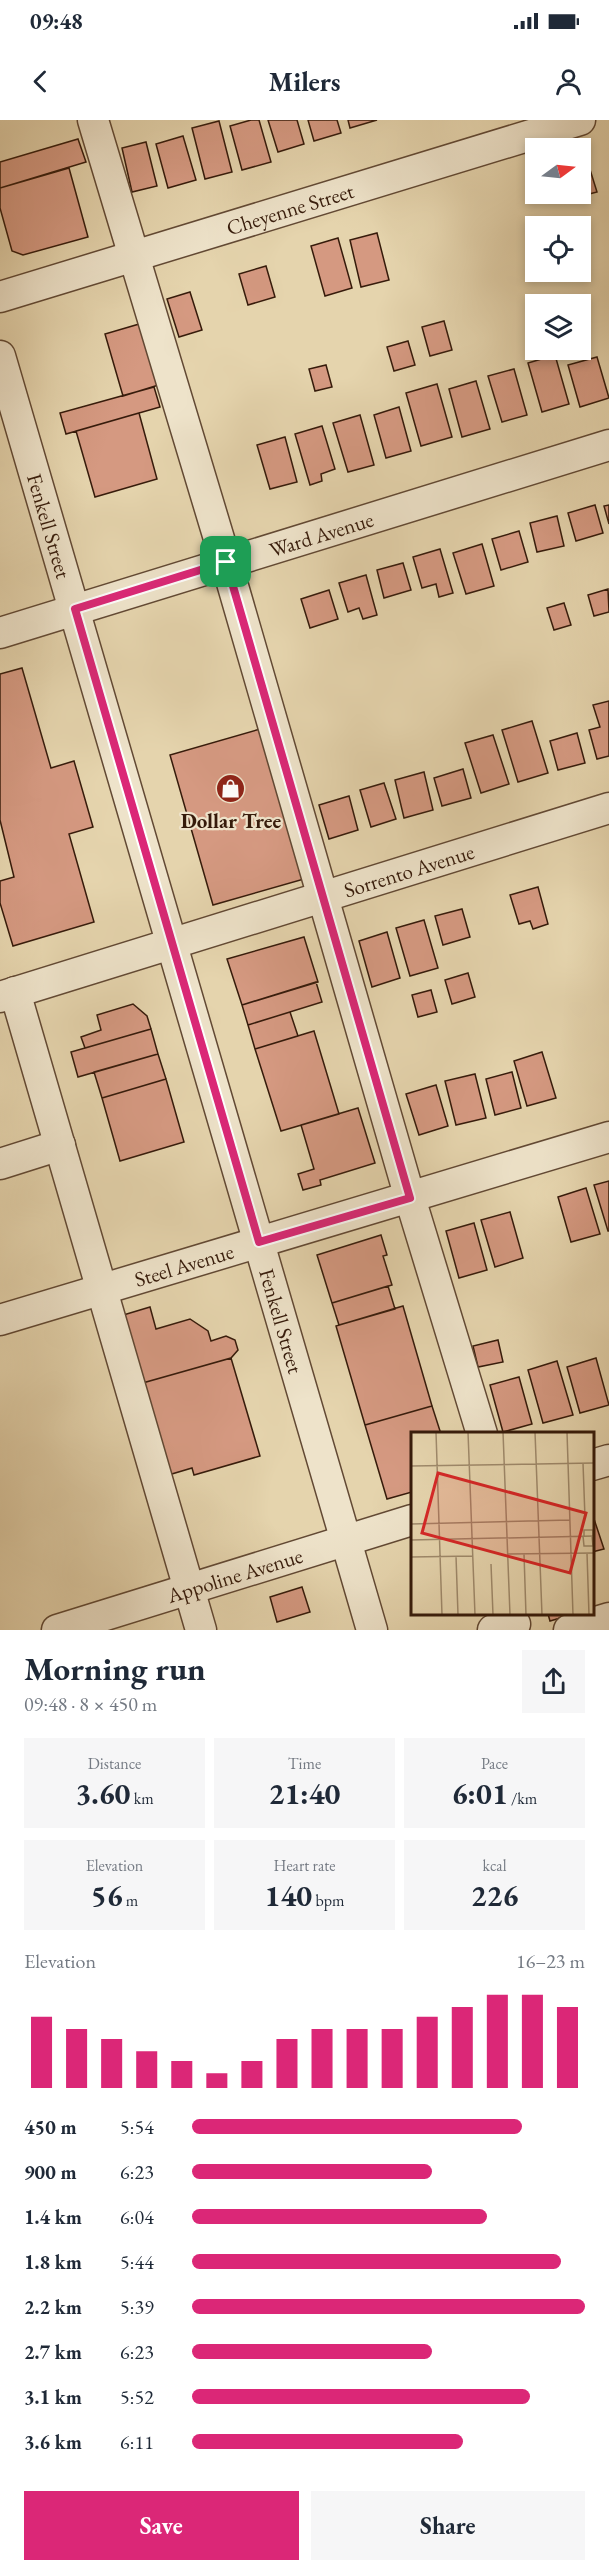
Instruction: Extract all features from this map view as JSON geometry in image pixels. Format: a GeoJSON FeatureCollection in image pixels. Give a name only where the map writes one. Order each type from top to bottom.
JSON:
{"type":"FeatureCollection","features":[{"type":"Feature","properties":{"kind":"street"},"geometry":{"type":"LineString","coordinates":[[93,120],[226,562],[410,1198],[481,1432]]}},
{"type":"Feature","properties":{"kind":"street","name":"Cheyenne Street"},"geometry":{"type":"LineString","coordinates":[[0,297],[580,120]]}},
{"type":"Feature","properties":{"kind":"street","name":"Fenkell Street"},"geometry":{"type":"LineString","coordinates":[[0,356],[372,1630]]}},
{"type":"Feature","properties":{"kind":"street","name":"Ward Avenue"},"geometry":{"type":"LineString","coordinates":[[0,633],[609,445]]}},
{"type":"Feature","properties":{"kind":"street","name":"Sorrento Avenue"},"geometry":{"type":"LineString","coordinates":[[8,994],[609,808]]}},
{"type":"Feature","properties":{"kind":"street"},"geometry":{"type":"LineString","coordinates":[[8,994],[60,1145],[201,1630]]}},
{"type":"Feature","properties":{"kind":"street","name":"Steel Avenue"},"geometry":{"type":"LineString","coordinates":[[0,1320],[102,1287],[410,1198],[609,1137]]}},
{"type":"Feature","properties":{"kind":"street"},"geometry":{"type":"LineString","coordinates":[[0,1164],[60,1145]]}},
{"type":"Feature","properties":{"kind":"street"},"geometry":{"type":"LineString","coordinates":[[594,1464],[609,1460]]}},
{"type":"Feature","properties":{"kind":"street","name":"Appoline Avenue"},"geometry":{"type":"LineString","coordinates":[[57,1630],[411,1520]]}},
{"type":"Feature","properties":{"kind":"street"},"geometry":{"type":"LineString","coordinates":[[569,1630],[609,1618]]}},
{"type":"Feature","properties":{"kind":"building"},"geometry":{"type":"Polygon","coordinates":[[[259,120],[271,162],[242,170],[230,126],[259,120]]]}},
{"type":"Feature","properties":{"kind":"building"},"geometry":{"type":"Polygon","coordinates":[[[268,120],[297,120],[304,144],[278,152],[268,120]]]}},
{"type":"Feature","properties":{"kind":"building"},"geometry":{"type":"Polygon","coordinates":[[[308,120],[337,120],[341,133],[314,141],[308,120]]]}},
{"type":"Feature","properties":{"kind":"building"},"geometry":{"type":"Polygon","coordinates":[[[348,120],[377,120],[350,128],[348,120]]]}},
{"type":"Feature","properties":{"kind":"building"},"geometry":{"type":"Polygon","coordinates":[[[219,121],[232,172],[205,179],[192,128],[219,121]]]}},
{"type":"Feature","properties":{"kind":"building"},"geometry":{"type":"Polygon","coordinates":[[[183,136],[196,180],[168,188],[156,144],[183,136]]]}},
{"type":"Feature","properties":{"kind":"building"},"geometry":{"type":"Polygon","coordinates":[[[78,139],[86,162],[0,188],[0,162],[78,139]]]}},
{"type":"Feature","properties":{"kind":"building"},"geometry":{"type":"Polygon","coordinates":[[[146,142],[157,186],[132,192],[122,148],[146,142]]]}},
{"type":"Feature","properties":{"kind":"building"},"geometry":{"type":"Polygon","coordinates":[[[69,168],[88,237],[23,255],[12,251],[0,208],[0,188],[69,168]]]}},
{"type":"Feature","properties":{"kind":"building"},"geometry":{"type":"Polygon","coordinates":[[[591,173],[597,192],[591,194],[591,173]]]}},
{"type":"Feature","properties":{"kind":"building"},"geometry":{"type":"Polygon","coordinates":[[[377,233],[389,280],[361,287],[350,240],[377,233]]]}},
{"type":"Feature","properties":{"kind":"building"},"geometry":{"type":"Polygon","coordinates":[[[338,238],[352,288],[325,296],[311,246],[338,238]]]}},
{"type":"Feature","properties":{"kind":"building"},"geometry":{"type":"Polygon","coordinates":[[[266,266],[275,297],[248,305],[239,274],[266,266]]]}},
{"type":"Feature","properties":{"kind":"building"},"geometry":{"type":"Polygon","coordinates":[[[190,292],[202,330],[179,337],[167,299],[190,292]]]}},
{"type":"Feature","properties":{"kind":"building"},"geometry":{"type":"Polygon","coordinates":[[[444,321],[452,350],[430,356],[422,327],[444,321]]]}},
{"type":"Feature","properties":{"kind":"building"},"geometry":{"type":"Polygon","coordinates":[[[146,322],[165,383],[123,396],[105,334],[146,322]]]}},
{"type":"Feature","properties":{"kind":"building"},"geometry":{"type":"Polygon","coordinates":[[[408,341],[415,365],[394,371],[387,347],[408,341]]]}},
{"type":"Feature","properties":{"kind":"building"},"geometry":{"type":"Polygon","coordinates":[[[597,357],[609,398],[580,407],[568,365],[597,357]]]}},
{"type":"Feature","properties":{"kind":"building"},"geometry":{"type":"Polygon","coordinates":[[[538,360],[556,360],[569,404],[542,412],[528,363],[538,360]]]}},
{"type":"Feature","properties":{"kind":"building"},"geometry":{"type":"Polygon","coordinates":[[[326,365],[332,387],[315,391],[309,369],[326,365]]]}},
{"type":"Feature","properties":{"kind":"building"},"geometry":{"type":"Polygon","coordinates":[[[514,369],[527,415],[502,422],[488,376],[514,369]]]}},
{"type":"Feature","properties":{"kind":"building"},"geometry":{"type":"Polygon","coordinates":[[[476,381],[490,429],[462,437],[449,389],[476,381]]]}},
{"type":"Feature","properties":{"kind":"building"},"geometry":{"type":"Polygon","coordinates":[[[437,384],[452,437],[421,446],[406,393],[437,384]]]}},
{"type":"Feature","properties":{"kind":"building"},"geometry":{"type":"Polygon","coordinates":[[[154,387],[160,407],[66,434],[60,413],[154,387]]]}},
{"type":"Feature","properties":{"kind":"building"},"geometry":{"type":"Polygon","coordinates":[[[399,407],[411,451],[386,458],[374,415],[399,407]]]}},
{"type":"Feature","properties":{"kind":"building"},"geometry":{"type":"Polygon","coordinates":[[[139,413],[157,479],[95,497],[76,431],[139,413]]]}},
{"type":"Feature","properties":{"kind":"building"},"geometry":{"type":"Polygon","coordinates":[[[360,415],[374,465],[348,472],[333,423],[360,415]]]}},
{"type":"Feature","properties":{"kind":"building"},"geometry":{"type":"Polygon","coordinates":[[[322,426],[335,469],[321,474],[322,481],[310,485],[295,434],[322,426]]]}},
{"type":"Feature","properties":{"kind":"building"},"geometry":{"type":"Polygon","coordinates":[[[285,437],[297,482],[270,489],[257,445],[285,437]]]}},
{"type":"Feature","properties":{"kind":"building"},"geometry":{"type":"Polygon","coordinates":[[[595,505],[603,533],[576,541],[568,513],[595,505]]]}},
{"type":"Feature","properties":{"kind":"building"},"geometry":{"type":"Polygon","coordinates":[[[609,505],[609,524],[604,506],[609,505]]]}},
{"type":"Feature","properties":{"kind":"building"},"geometry":{"type":"Polygon","coordinates":[[[557,516],[564,546],[537,552],[530,523],[557,516]]]}},
{"type":"Feature","properties":{"kind":"building"},"geometry":{"type":"Polygon","coordinates":[[[519,531],[528,562],[501,570],[492,539],[519,531]]]}},
{"type":"Feature","properties":{"kind":"building"},"geometry":{"type":"Polygon","coordinates":[[[482,544],[494,586],[466,594],[453,553],[482,544]]]}},
{"type":"Feature","properties":{"kind":"building"},"geometry":{"type":"Polygon","coordinates":[[[440,549],[453,593],[439,597],[436,584],[422,588],[413,557],[440,549]]]}},
{"type":"Feature","properties":{"kind":"building"},"geometry":{"type":"Polygon","coordinates":[[[403,563],[411,590],[384,598],[377,570],[403,563]]]}},
{"type":"Feature","properties":{"kind":"building"},"geometry":{"type":"Polygon","coordinates":[[[366,575],[377,615],[363,619],[359,608],[348,612],[339,583],[366,575]]]}},
{"type":"Feature","properties":{"kind":"building"},"geometry":{"type":"Polygon","coordinates":[[[608,589],[609,612],[594,616],[588,595],[608,589]]]}},
{"type":"Feature","properties":{"kind":"building"},"geometry":{"type":"Polygon","coordinates":[[[329,590],[338,619],[310,628],[301,599],[329,590]]]}},
{"type":"Feature","properties":{"kind":"building"},"geometry":{"type":"Polygon","coordinates":[[[564,603],[571,625],[554,630],[547,608],[564,603]]]}},
{"type":"Feature","properties":{"kind":"building"},"geometry":{"type":"Polygon","coordinates":[[[22,668],[51,768],[74,761],[93,827],[69,834],[94,922],[13,946],[0,903],[0,881],[14,877],[0,820],[0,674],[22,668]]]}},
{"type":"Feature","properties":{"kind":"building"},"geometry":{"type":"Polygon","coordinates":[[[609,701],[609,756],[597,759],[589,730],[600,727],[593,705],[609,701]]]}},
{"type":"Feature","properties":{"kind":"building"},"geometry":{"type":"Polygon","coordinates":[[[532,721],[548,773],[518,782],[502,730],[532,721]]]}},
{"type":"Feature","properties":{"kind":"building"},"geometry":{"type":"Polygon","coordinates":[[[267,727],[311,877],[213,905],[170,755],[267,727]]]}},
{"type":"Feature","properties":{"kind":"building"},"geometry":{"type":"Polygon","coordinates":[[[577,733],[585,763],[558,770],[550,741],[577,733]]]}},
{"type":"Feature","properties":{"kind":"building"},"geometry":{"type":"Polygon","coordinates":[[[493,735],[509,784],[481,793],[465,743],[493,735]]]}},
{"type":"Feature","properties":{"kind":"building"},"geometry":{"type":"Polygon","coordinates":[[[463,769],[471,798],[442,806],[434,778],[463,769]]]}},
{"type":"Feature","properties":{"kind":"building"},"geometry":{"type":"Polygon","coordinates":[[[424,772],[433,810],[404,818],[395,780],[424,772]]]}},
{"type":"Feature","properties":{"kind":"building"},"geometry":{"type":"Polygon","coordinates":[[[384,783],[396,819],[371,827],[360,790],[384,783]]]}},
{"type":"Feature","properties":{"kind":"building"},"geometry":{"type":"Polygon","coordinates":[[[349,796],[358,830],[329,839],[319,805],[349,796]]]}},
{"type":"Feature","properties":{"kind":"building"},"geometry":{"type":"Polygon","coordinates":[[[538,887],[548,924],[533,929],[530,921],[519,924],[510,895],[538,887]]]}},
{"type":"Feature","properties":{"kind":"building"},"geometry":{"type":"Polygon","coordinates":[[[462,909],[470,937],[443,945],[435,916],[462,909]]]}},
{"type":"Feature","properties":{"kind":"building"},"geometry":{"type":"Polygon","coordinates":[[[424,920],[438,968],[410,976],[396,928],[424,920]]]}},
{"type":"Feature","properties":{"kind":"building"},"geometry":{"type":"Polygon","coordinates":[[[387,932],[400,978],[372,987],[359,941],[387,932]]]}},
{"type":"Feature","properties":{"kind":"building"},"geometry":{"type":"Polygon","coordinates":[[[304,937],[318,982],[242,1005],[227,959],[304,937]]]}},
{"type":"Feature","properties":{"kind":"building"},"geometry":{"type":"Polygon","coordinates":[[[468,973],[475,997],[452,1004],[445,980],[468,973]]]}},
{"type":"Feature","properties":{"kind":"building"},"geometry":{"type":"Polygon","coordinates":[[[316,982],[322,1002],[248,1025],[242,1005],[316,982]]]}},
{"type":"Feature","properties":{"kind":"building"},"geometry":{"type":"Polygon","coordinates":[[[431,990],[437,1012],[418,1017],[412,995],[431,990]]]}},
{"type":"Feature","properties":{"kind":"building"},"geometry":{"type":"Polygon","coordinates":[[[133,1004],[147,1016],[151,1029],[85,1048],[81,1037],[101,1030],[97,1015],[133,1004]]]}},
{"type":"Feature","properties":{"kind":"building"},"geometry":{"type":"Polygon","coordinates":[[[290,1012],[298,1036],[255,1049],[248,1025],[290,1012]]]}},
{"type":"Feature","properties":{"kind":"building"},"geometry":{"type":"Polygon","coordinates":[[[151,1029],[158,1054],[78,1077],[71,1052],[151,1029]]]}},
{"type":"Feature","properties":{"kind":"building"},"geometry":{"type":"Polygon","coordinates":[[[314,1031],[339,1114],[281,1131],[255,1049],[314,1031]]]}},
{"type":"Feature","properties":{"kind":"building"},"geometry":{"type":"Polygon","coordinates":[[[542,1052],[556,1098],[527,1106],[514,1061],[542,1052]]]}},
{"type":"Feature","properties":{"kind":"building"},"geometry":{"type":"Polygon","coordinates":[[[158,1054],[166,1079],[102,1098],[94,1072],[158,1054]]]}},
{"type":"Feature","properties":{"kind":"building"},"geometry":{"type":"Polygon","coordinates":[[[512,1072],[521,1108],[495,1115],[486,1079],[512,1072]]]}},
{"type":"Feature","properties":{"kind":"building"},"geometry":{"type":"Polygon","coordinates":[[[475,1074],[486,1118],[456,1125],[445,1081],[475,1074]]]}},
{"type":"Feature","properties":{"kind":"building"},"geometry":{"type":"Polygon","coordinates":[[[166,1079],[184,1142],[120,1161],[102,1098],[166,1079]]]}},
{"type":"Feature","properties":{"kind":"building"},"geometry":{"type":"Polygon","coordinates":[[[436,1085],[448,1126],[419,1135],[406,1094],[436,1085]]]}},
{"type":"Feature","properties":{"kind":"building"},"geometry":{"type":"Polygon","coordinates":[[[358,1108],[375,1163],[320,1180],[321,1185],[303,1190],[298,1174],[314,1169],[301,1125],[358,1108]]]}},
{"type":"Feature","properties":{"kind":"building"},"geometry":{"type":"Polygon","coordinates":[[[609,1181],[609,1231],[608,1231],[594,1185],[609,1181]]]}},
{"type":"Feature","properties":{"kind":"building"},"geometry":{"type":"Polygon","coordinates":[[[586,1188],[600,1234],[571,1242],[558,1197],[586,1188]]]}},
{"type":"Feature","properties":{"kind":"building"},"geometry":{"type":"Polygon","coordinates":[[[510,1212],[523,1258],[495,1267],[481,1220],[510,1212]]]}},
{"type":"Feature","properties":{"kind":"building"},"geometry":{"type":"Polygon","coordinates":[[[474,1223],[487,1270],[459,1278],[446,1231],[474,1223]]]}},
{"type":"Feature","properties":{"kind":"building"},"geometry":{"type":"Polygon","coordinates":[[[381,1235],[387,1255],[383,1256],[392,1285],[332,1303],[317,1255],[381,1235]]]}},
{"type":"Feature","properties":{"kind":"building"},"geometry":{"type":"Polygon","coordinates":[[[388,1286],[395,1309],[339,1325],[332,1303],[388,1286]]]}},
{"type":"Feature","properties":{"kind":"building"},"geometry":{"type":"Polygon","coordinates":[[[403,1306],[432,1406],[365,1425],[336,1326],[403,1306]]]}},
{"type":"Feature","properties":{"kind":"building"},"geometry":{"type":"Polygon","coordinates":[[[150,1307],[156,1329],[190,1319],[208,1331],[211,1341],[226,1336],[235,1340],[238,1350],[231,1358],[139,1384],[120,1316],[150,1307]]]}},
{"type":"Feature","properties":{"kind":"building"},"geometry":{"type":"Polygon","coordinates":[[[498,1340],[503,1362],[478,1367],[473,1346],[498,1340]]]}},
{"type":"Feature","properties":{"kind":"building"},"geometry":{"type":"Polygon","coordinates":[[[231,1358],[260,1456],[194,1475],[192,1468],[165,1476],[139,1384],[231,1358]]]}},
{"type":"Feature","properties":{"kind":"building"},"geometry":{"type":"Polygon","coordinates":[[[596,1358],[609,1405],[580,1413],[567,1367],[596,1358]]]}},
{"type":"Feature","properties":{"kind":"building"},"geometry":{"type":"Polygon","coordinates":[[[557,1361],[573,1415],[543,1423],[528,1370],[557,1361]]]}},
{"type":"Feature","properties":{"kind":"building"},"geometry":{"type":"Polygon","coordinates":[[[519,1377],[532,1424],[503,1432],[490,1385],[519,1377]]]}},
{"type":"Feature","properties":{"kind":"building"},"geometry":{"type":"Polygon","coordinates":[[[432,1406],[440,1432],[411,1432],[411,1492],[387,1499],[365,1425],[432,1406]]]}},
{"type":"Feature","properties":{"kind":"building"},"geometry":{"type":"Polygon","coordinates":[[[594,1519],[604,1549],[594,1552],[594,1519]]]}},
{"type":"Feature","properties":{"kind":"building"},"geometry":{"type":"Polygon","coordinates":[[[302,1587],[310,1612],[277,1622],[270,1597],[302,1587]]]}},
{"type":"Feature","properties":{"kind":"building"},"geometry":{"type":"Polygon","coordinates":[[[548,1615],[571,1615],[550,1621],[548,1615]]]}},
{"type":"Feature","properties":{"kind":"place","name":"Dollar Tree"},"geometry":{"type":"Point","coordinates":[231,789]}},
{"type":"Feature","properties":{"kind":"route"},"geometry":{"type":"LineString","coordinates":[[226,562],[410,1198],[259,1242],[75,609],[226,562]]}}]}
